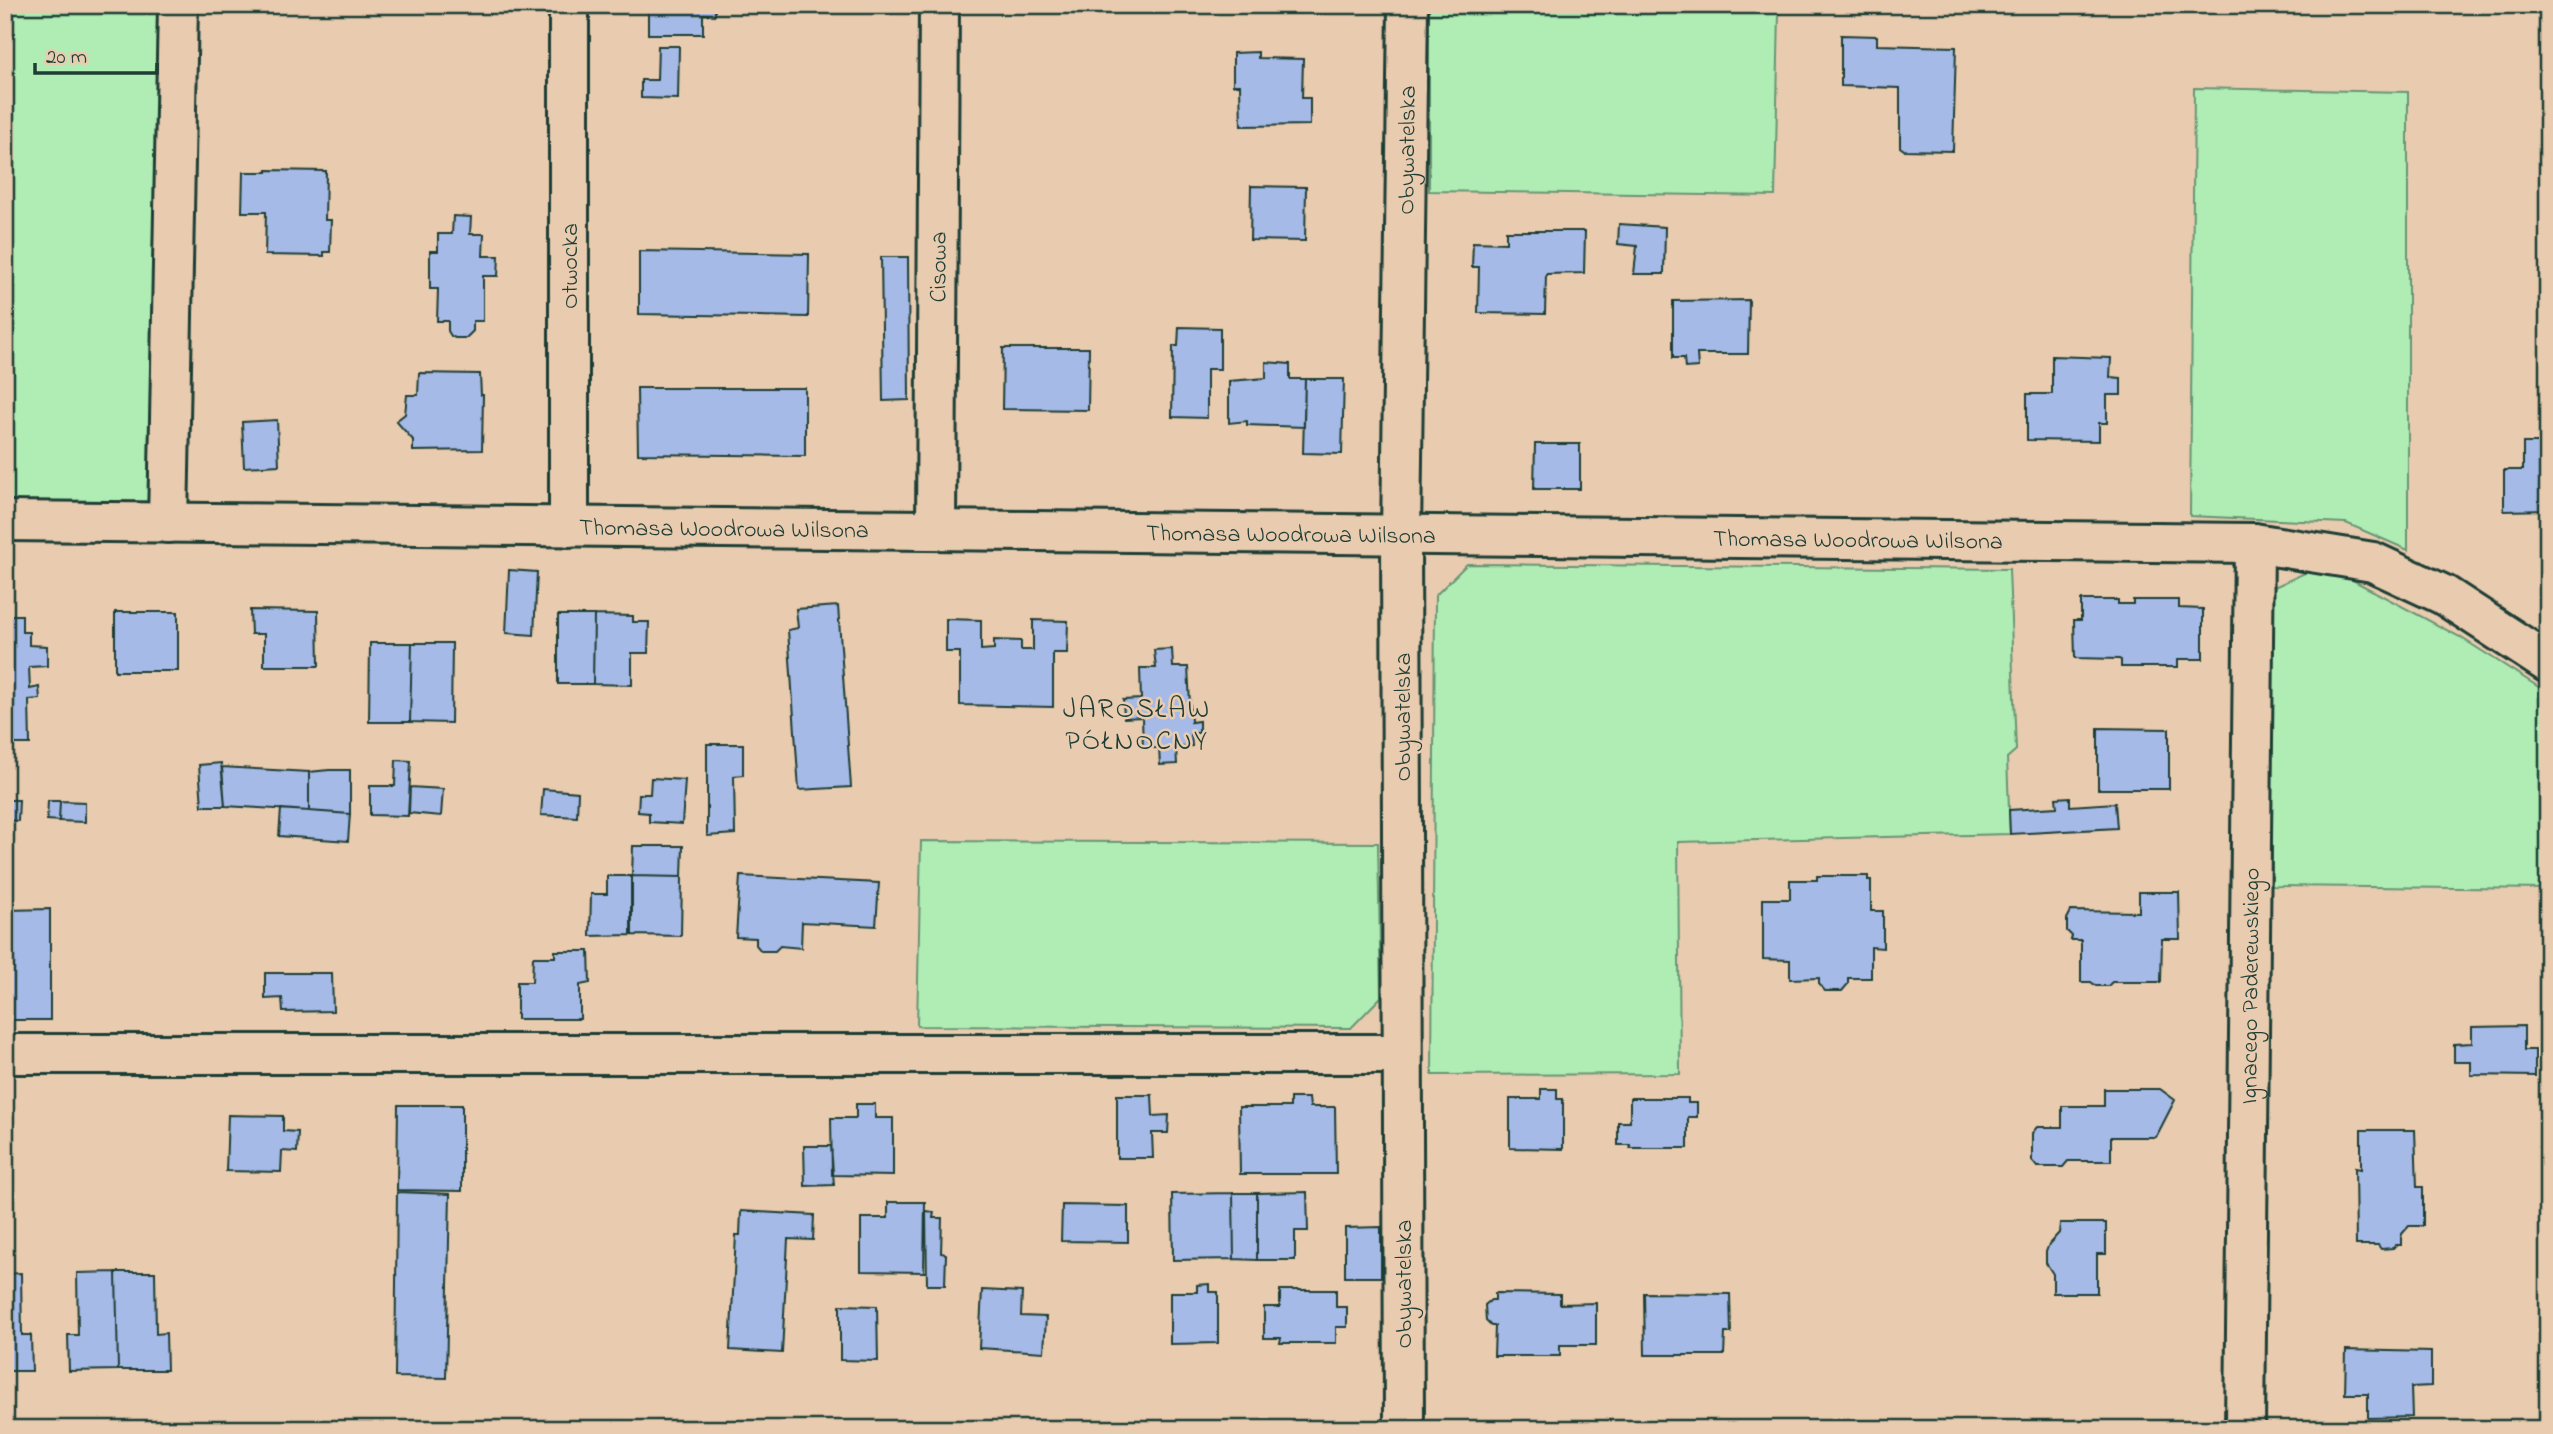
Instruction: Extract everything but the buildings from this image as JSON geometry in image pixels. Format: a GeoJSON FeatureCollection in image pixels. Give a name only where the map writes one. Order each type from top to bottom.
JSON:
{"type":"FeatureCollection","features":[{"type":"Feature","properties":{"kind":"street"},"geometry":{"type":"LineString","coordinates":[[168,523],[178,5]]}},
{"type":"Feature","properties":{"kind":"street","name":"Otwocka"},"geometry":{"type":"LineString","coordinates":[[569,5],[569,527]]}},
{"type":"Feature","properties":{"kind":"street","name":"Cisowa"},"geometry":{"type":"LineString","coordinates":[[936,529],[939,5]]}},
{"type":"Feature","properties":{"kind":"street","name":"Obywatelska"},"geometry":{"type":"LineString","coordinates":[[1404,1429],[1401,535],[1408,5]]}},
{"type":"Feature","properties":{"kind":"street","name":"Thomasa Woodrowa Wilsona"},"geometry":{"type":"LineString","coordinates":[[5,521],[2254,543],[2374,562],[2444,595],[2548,663]]}},
{"type":"Feature","properties":{"kind":"street","name":"Ignacego Paderewskiego"},"geometry":{"type":"LineString","coordinates":[[2245,1429],[2254,543]]}},
{"type":"Feature","properties":{"kind":"street"},"geometry":{"type":"LineString","coordinates":[[5,1055],[1402,1054]]}},
{"type":"Feature","properties":{"kind":"green space"},"geometry":{"type":"Polygon","coordinates":[[[5,5],[164,5],[160,502],[5,501],[5,5]]]}},
{"type":"Feature","properties":{"kind":"green space"},"geometry":{"type":"Polygon","coordinates":[[[1429,8],[1779,12],[1775,196],[1429,191],[1429,8]]]}},
{"type":"Feature","properties":{"kind":"green space"},"geometry":{"type":"Polygon","coordinates":[[[2194,88],[2408,92],[2408,550],[2346,523],[2190,516],[2194,88]]]}},
{"type":"Feature","properties":{"kind":"green space"},"geometry":{"type":"Polygon","coordinates":[[[1467,564],[2009,569],[2016,750],[2007,758],[2010,834],[1678,842],[1680,1074],[1432,1075],[1435,596],[1467,564]]]}},
{"type":"Feature","properties":{"kind":"green space"},"geometry":{"type":"Polygon","coordinates":[[[2307,572],[2345,576],[2460,637],[2548,693],[2548,889],[2272,886],[2272,588],[2307,572]]]}},
{"type":"Feature","properties":{"kind":"green space"},"geometry":{"type":"Polygon","coordinates":[[[921,841],[1378,843],[1381,997],[1351,1028],[917,1026],[921,841]]]}},
{"type":"Feature","properties":{"kind":"district","name":"JAROSŁAW PÓŁNOCNY"},"geometry":{"type":"Point","coordinates":[1137,723]}}]}
